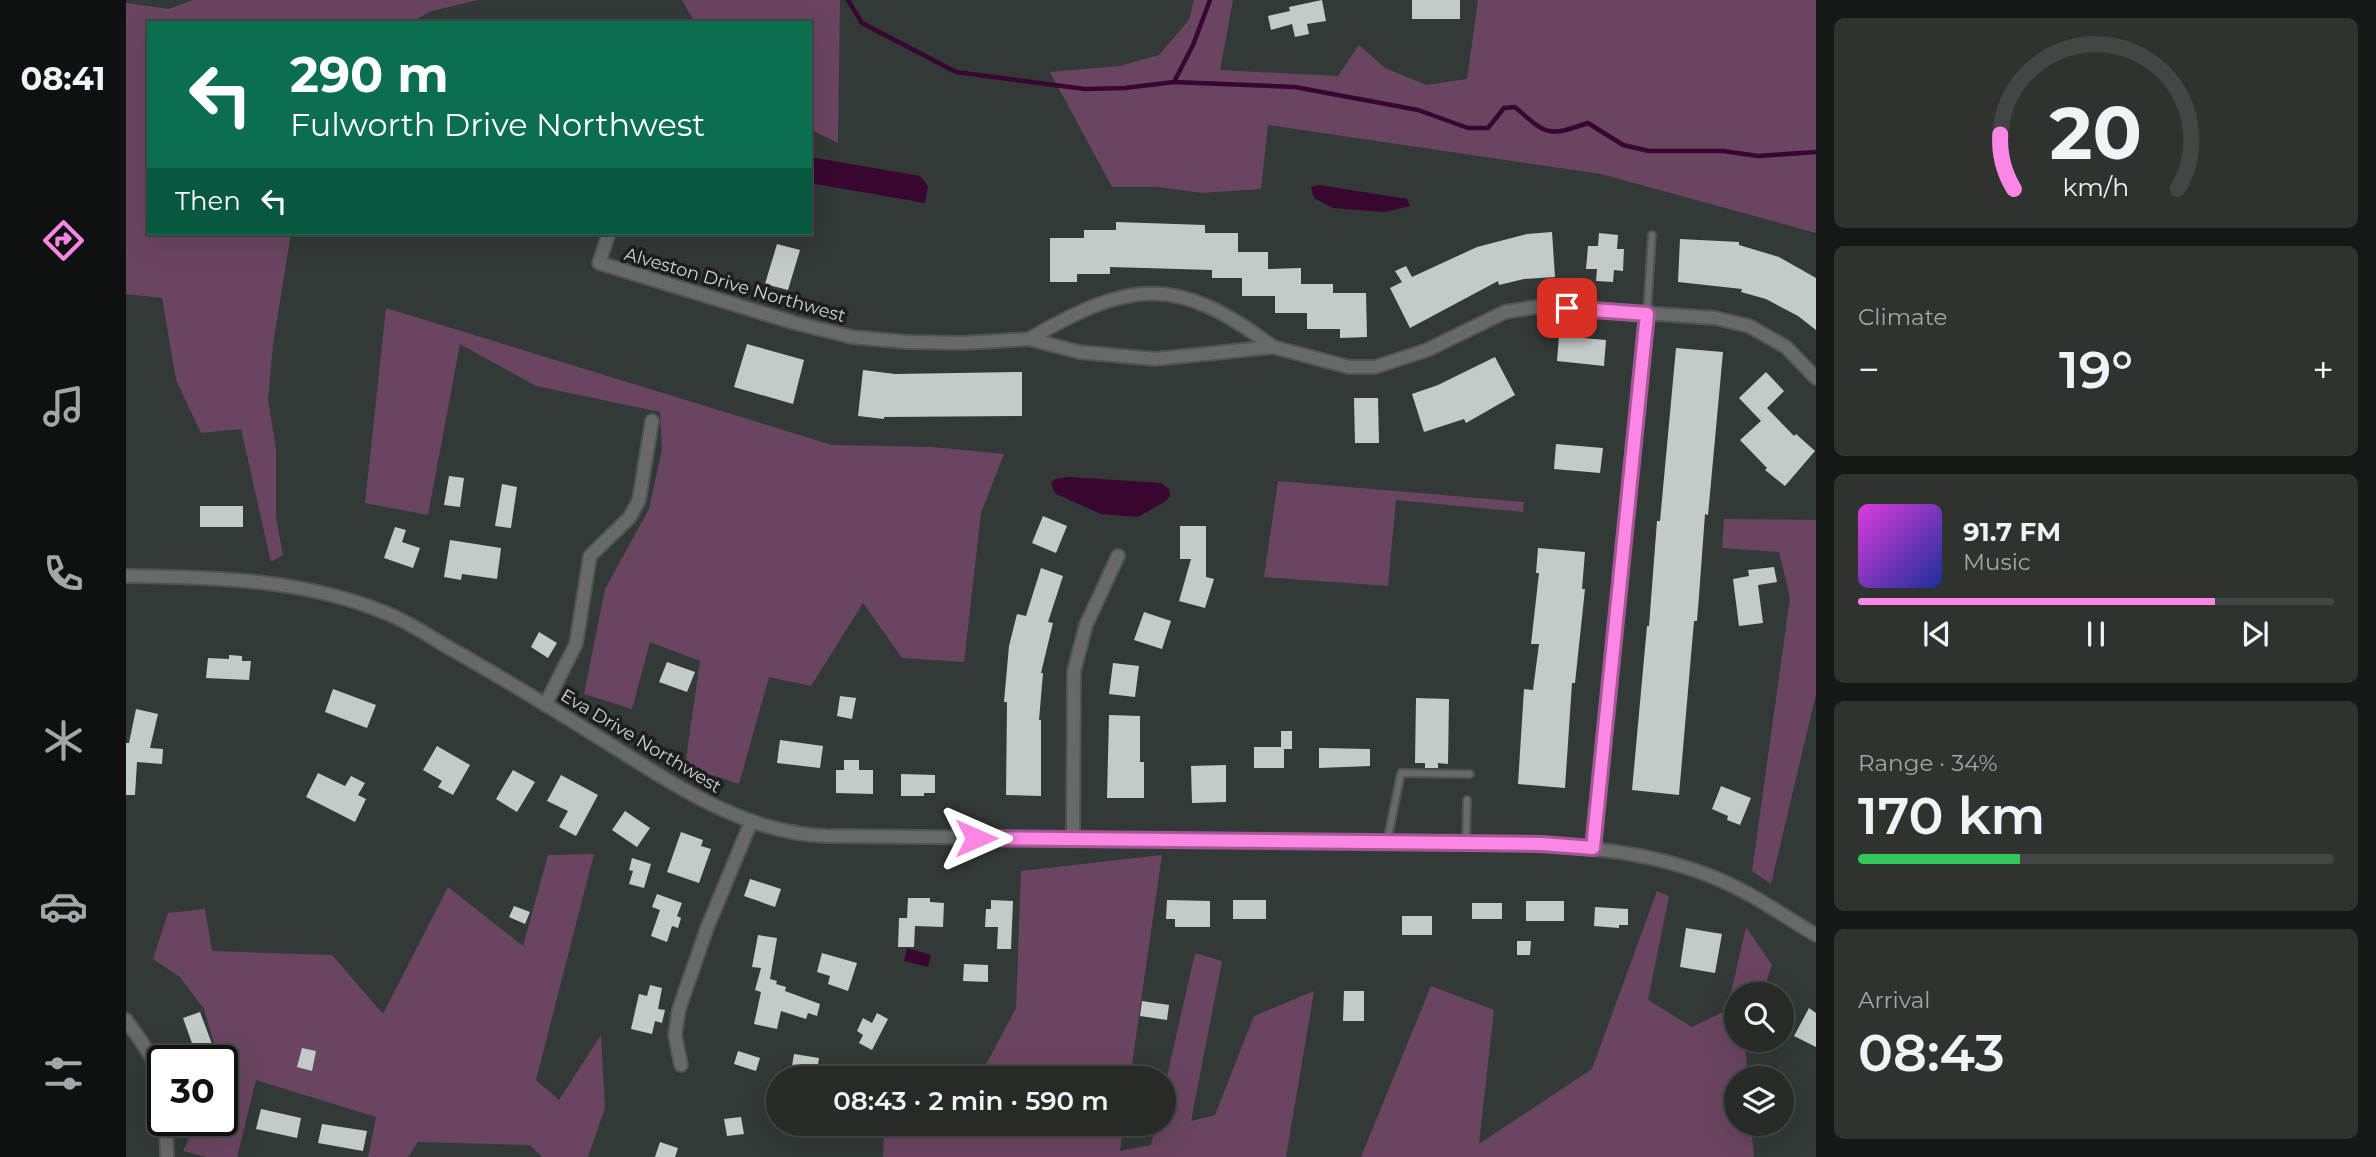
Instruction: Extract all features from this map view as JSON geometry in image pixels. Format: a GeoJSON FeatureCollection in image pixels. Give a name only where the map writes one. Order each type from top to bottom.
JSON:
{"type":"FeatureCollection","features":[{"type":"Feature","properties":{"kind":"street","name":"Alveston Drive Northwest"},"geometry":{"type":"LineString","coordinates":[[608,235],[599,263],[795,323],[852,337],[921,343],[1029,340],[1079,352],[1156,359],[1273,348],[1349,367],[1375,367],[1427,350],[1505,312],[1542,306],[1715,318],[1749,326],[1786,348],[1816,378]]}},
{"type":"Feature","properties":{"kind":"street","name":"Alveston Drive Northwest"},"geometry":{"type":"LineString","coordinates":[[1029,340],[1067,317],[1103,301],[1126,295],[1152,293],[1177,296],[1209,305],[1246,327],[1273,348]]}},
{"type":"Feature","properties":{"kind":"street"},"geometry":{"type":"LineString","coordinates":[[1593,848],[1647,314]]}},
{"type":"Feature","properties":{"kind":"street"},"geometry":{"type":"LineString","coordinates":[[545,705],[576,644],[590,555],[630,517],[639,500],[652,421]]}},
{"type":"Feature","properties":{"kind":"street"},"geometry":{"type":"LineString","coordinates":[[1073,838],[1074,671],[1086,625],[1118,556]]}},
{"type":"Feature","properties":{"kind":"street","name":"Eva Drive Northwest"},"geometry":{"type":"LineString","coordinates":[[126,576],[198,577],[256,582],[335,594],[389,613],[701,800],[751,822],[782,831],[819,836],[1542,844],[1593,848],[1649,858],[1715,877],[1816,935]]}},
{"type":"Feature","properties":{"kind":"street"},"geometry":{"type":"LineString","coordinates":[[681,1065],[675,1035],[679,1009],[707,928],[751,822]]}},
{"type":"Feature","properties":{"kind":"street"},"geometry":{"type":"LineString","coordinates":[[126,1020],[147,1052]]}},
{"type":"Feature","properties":{"kind":"street"},"geometry":{"type":"LineString","coordinates":[[166,1136],[167,1157]]}},
{"type":"Feature","properties":{"kind":"lane"},"geometry":{"type":"LineString","coordinates":[[1647,314],[1652,236]]}},
{"type":"Feature","properties":{"kind":"lane"},"geometry":{"type":"LineString","coordinates":[[1387,842],[1402,773],[1470,774]]}},
{"type":"Feature","properties":{"kind":"lane"},"geometry":{"type":"LineString","coordinates":[[1466,843],[1467,800]]}},
{"type":"Feature","properties":{"kind":"shaded area"},"geometry":{"type":"Polygon","coordinates":[[[193,0],[478,0],[432,11],[413,21],[147,21],[147,235],[291,235],[273,345],[268,399],[276,449],[276,518],[283,555],[271,562],[241,429],[201,433],[176,380],[162,298],[126,294],[126,3],[169,9],[193,0]]]}},
{"type":"Feature","properties":{"kind":"shaded area"},"geometry":{"type":"Polygon","coordinates":[[[682,0],[840,0],[838,143],[812,130],[812,21],[694,21],[682,0]]]}},
{"type":"Feature","properties":{"kind":"shaded area"},"geometry":{"type":"Polygon","coordinates":[[[1194,0],[1233,0],[1220,70],[1338,76],[1359,45],[1385,68],[1426,85],[1467,79],[1478,0],[1816,0],[1816,233],[1601,174],[1268,125],[1261,189],[1202,193],[1158,187],[1112,187],[1050,72],[1120,66],[1159,55],[1189,20],[1194,0]]]}},
{"type":"Feature","properties":{"kind":"shaded area"},"geometry":{"type":"Polygon","coordinates":[[[812,157],[920,176],[928,186],[925,203],[812,183],[812,157]]]}},
{"type":"Feature","properties":{"kind":"shaded area"},"geometry":{"type":"Polygon","coordinates":[[[1319,185],[1407,199],[1410,206],[1384,212],[1333,208],[1314,198],[1311,187],[1319,185]]]}},
{"type":"Feature","properties":{"kind":"shaded area"},"geometry":{"type":"Polygon","coordinates":[[[386,308],[832,445],[932,447],[1004,454],[981,513],[964,662],[902,658],[863,603],[811,686],[769,677],[739,784],[685,766],[700,661],[650,642],[632,709],[584,694],[605,589],[649,509],[662,450],[660,412],[536,386],[460,344],[428,515],[365,503],[386,308]]]}},
{"type":"Feature","properties":{"kind":"shaded area"},"geometry":{"type":"Polygon","coordinates":[[[1069,477],[1161,483],[1169,489],[1170,496],[1138,517],[1101,514],[1056,494],[1051,484],[1055,479],[1069,477]]]}},
{"type":"Feature","properties":{"kind":"shaded area"},"geometry":{"type":"Polygon","coordinates":[[[1278,481],[1524,502],[1523,512],[1396,500],[1388,586],[1264,577],[1278,481]]]}},
{"type":"Feature","properties":{"kind":"shaded area"},"geometry":{"type":"Polygon","coordinates":[[[1724,519],[1816,520],[1816,694],[1771,884],[1752,871],[1790,598],[1779,552],[1722,548],[1724,519]]]}},
{"type":"Feature","properties":{"kind":"shaded area"},"geometry":{"type":"Polygon","coordinates":[[[594,854],[536,1080],[559,1100],[601,1035],[605,1108],[588,1157],[542,1157],[530,1145],[418,1142],[408,1157],[368,1157],[376,1117],[256,1080],[237,1157],[207,1157],[183,1151],[190,1136],[238,1136],[238,1045],[215,1045],[204,1009],[180,977],[153,959],[168,913],[205,909],[212,951],[332,955],[383,1014],[448,887],[523,946],[548,855],[594,854]]]}},
{"type":"Feature","properties":{"kind":"shaded area"},"geometry":{"type":"Polygon","coordinates":[[[1162,855],[1132,1066],[985,1066],[1016,1008],[1021,871],[1162,855]]]}},
{"type":"Feature","properties":{"kind":"shaded area"},"geometry":{"type":"Polygon","coordinates":[[[1657,891],[1669,896],[1648,1000],[1692,1027],[1724,1011],[1724,1052],[1746,1052],[1747,1066],[1724,1066],[1724,1136],[1752,1136],[1754,1157],[1361,1157],[1431,986],[1494,1010],[1479,1144],[1592,1069],[1657,891]]]}},
{"type":"Feature","properties":{"kind":"shaded area"},"geometry":{"type":"Polygon","coordinates":[[[1746,927],[1772,965],[1766,982],[1733,982],[1746,927]]]}},
{"type":"Feature","properties":{"kind":"shaded area"},"geometry":{"type":"Polygon","coordinates":[[[907,948],[931,955],[928,967],[904,961],[907,948]]]}},
{"type":"Feature","properties":{"kind":"shaded area"},"geometry":{"type":"Polygon","coordinates":[[[1195,953],[1222,961],[1191,1121],[1215,1115],[1254,1016],[1314,991],[1286,1157],[883,1157],[884,1136],[1122,1136],[1120,1151],[1151,1145],[1153,1136],[1176,1136],[1176,1066],[1169,1066],[1195,953]]]}},
{"type":"Feature","properties":{"kind":"building"},"geometry":{"type":"Polygon","coordinates":[[[1322,0],[1326,21],[1307,24],[1309,34],[1295,37],[1292,24],[1271,30],[1268,16],[1290,11],[1289,7],[1322,0]]]}},
{"type":"Feature","properties":{"kind":"building"},"geometry":{"type":"Polygon","coordinates":[[[1412,0],[1460,0],[1460,19],[1412,19],[1412,0]]]}},
{"type":"Feature","properties":{"kind":"building"},"geometry":{"type":"Polygon","coordinates":[[[1116,222],[1205,225],[1205,233],[1238,233],[1238,252],[1268,252],[1268,269],[1301,268],[1301,284],[1333,284],[1333,293],[1366,293],[1367,337],[1340,338],[1340,329],[1307,329],[1307,313],[1275,313],[1275,296],[1242,296],[1242,278],[1212,278],[1212,270],[1110,267],[1110,274],[1077,274],[1077,282],[1050,282],[1050,238],[1084,238],[1084,230],[1116,230],[1116,222]]]}},
{"type":"Feature","properties":{"kind":"building"},"geometry":{"type":"Polygon","coordinates":[[[1552,232],[1555,277],[1524,279],[1499,285],[1498,281],[1410,328],[1390,288],[1402,282],[1395,271],[1406,266],[1412,277],[1477,247],[1527,234],[1552,232]]]}},
{"type":"Feature","properties":{"kind":"building"},"geometry":{"type":"Polygon","coordinates":[[[1599,233],[1618,235],[1617,249],[1624,249],[1623,271],[1614,270],[1613,282],[1596,281],[1597,269],[1586,269],[1588,246],[1598,246],[1599,233]]]}},
{"type":"Feature","properties":{"kind":"building"},"geometry":{"type":"Polygon","coordinates":[[[1680,239],[1739,242],[1739,245],[1779,257],[1816,278],[1816,330],[1798,316],[1766,299],[1741,292],[1742,289],[1678,282],[1680,239]]]}},
{"type":"Feature","properties":{"kind":"building"},"geometry":{"type":"Polygon","coordinates":[[[777,244],[800,250],[788,290],[765,284],[777,244]]]}},
{"type":"Feature","properties":{"kind":"building"},"geometry":{"type":"Polygon","coordinates":[[[1559,336],[1606,340],[1604,366],[1557,361],[1559,336]]]}},
{"type":"Feature","properties":{"kind":"building"},"geometry":{"type":"Polygon","coordinates":[[[747,344],[804,360],[793,404],[734,387],[747,344]]]}},
{"type":"Feature","properties":{"kind":"building"},"geometry":{"type":"Polygon","coordinates":[[[1676,348],[1723,352],[1708,515],[1705,514],[1697,621],[1694,621],[1679,795],[1632,790],[1676,348]]]}},
{"type":"Feature","properties":{"kind":"building"},"geometry":{"type":"Polygon","coordinates":[[[1495,357],[1515,395],[1466,423],[1464,419],[1424,432],[1412,394],[1438,385],[1495,357]]]}},
{"type":"Feature","properties":{"kind":"building"},"geometry":{"type":"Polygon","coordinates":[[[863,370],[895,374],[1022,372],[1022,416],[884,419],[858,416],[863,370]]]}},
{"type":"Feature","properties":{"kind":"building"},"geometry":{"type":"Polygon","coordinates":[[[1766,372],[1784,391],[1767,408],[1794,436],[1796,434],[1815,451],[1785,486],[1765,470],[1767,468],[1740,440],[1761,421],[1739,398],[1766,372]]]}},
{"type":"Feature","properties":{"kind":"building"},"geometry":{"type":"Polygon","coordinates":[[[1354,398],[1378,398],[1379,443],[1355,443],[1354,398]]]}},
{"type":"Feature","properties":{"kind":"building"},"geometry":{"type":"Polygon","coordinates":[[[1556,444],[1603,448],[1600,473],[1554,469],[1556,444]]]}},
{"type":"Feature","properties":{"kind":"building"},"geometry":{"type":"Polygon","coordinates":[[[449,476],[464,478],[460,507],[444,505],[449,476]]]}},
{"type":"Feature","properties":{"kind":"building"},"geometry":{"type":"Polygon","coordinates":[[[502,484],[517,487],[511,528],[495,526],[502,484]]]}},
{"type":"Feature","properties":{"kind":"building"},"geometry":{"type":"Polygon","coordinates":[[[200,506],[243,506],[243,527],[200,527],[200,506]]]}},
{"type":"Feature","properties":{"kind":"building"},"geometry":{"type":"Polygon","coordinates":[[[1043,516],[1067,526],[1056,553],[1032,543],[1043,516]]]}},
{"type":"Feature","properties":{"kind":"building"},"geometry":{"type":"Polygon","coordinates":[[[1180,526],[1206,526],[1206,577],[1214,579],[1205,608],[1179,601],[1191,559],[1180,559],[1180,526]]]}},
{"type":"Feature","properties":{"kind":"building"},"geometry":{"type":"Polygon","coordinates":[[[395,527],[406,530],[402,542],[420,548],[413,568],[384,558],[395,527]]]}},
{"type":"Feature","properties":{"kind":"building"},"geometry":{"type":"Polygon","coordinates":[[[450,540],[501,548],[497,579],[462,574],[461,580],[444,577],[450,540]]]}},
{"type":"Feature","properties":{"kind":"building"},"geometry":{"type":"Polygon","coordinates":[[[1538,548],[1585,552],[1582,589],[1585,589],[1575,683],[1572,683],[1565,788],[1518,784],[1524,689],[1533,690],[1539,644],[1531,644],[1539,573],[1536,573],[1538,548]]]}},
{"type":"Feature","properties":{"kind":"building"},"geometry":{"type":"Polygon","coordinates":[[[1774,567],[1777,582],[1758,585],[1763,623],[1739,626],[1733,579],[1749,576],[1748,570],[1774,567]]]}},
{"type":"Feature","properties":{"kind":"building"},"geometry":{"type":"Polygon","coordinates":[[[1041,568],[1063,576],[1048,622],[1053,623],[1041,673],[1041,796],[1006,795],[1007,702],[1004,702],[1009,646],[1017,614],[1026,616],[1041,568]]]}},
{"type":"Feature","properties":{"kind":"building"},"geometry":{"type":"Polygon","coordinates":[[[1144,612],[1171,621],[1162,649],[1134,640],[1144,612]]]}},
{"type":"Feature","properties":{"kind":"building"},"geometry":{"type":"Polygon","coordinates":[[[539,632],[557,643],[548,658],[531,647],[539,632]]]}},
{"type":"Feature","properties":{"kind":"building"},"geometry":{"type":"Polygon","coordinates":[[[229,655],[242,656],[242,661],[251,661],[249,680],[206,678],[208,658],[229,659],[229,655]]]}},
{"type":"Feature","properties":{"kind":"building"},"geometry":{"type":"Polygon","coordinates":[[[667,662],[695,672],[687,692],[659,682],[667,662]]]}},
{"type":"Feature","properties":{"kind":"building"},"geometry":{"type":"Polygon","coordinates":[[[1113,663],[1139,666],[1135,697],[1109,694],[1113,663]]]}},
{"type":"Feature","properties":{"kind":"building"},"geometry":{"type":"Polygon","coordinates":[[[333,689],[376,705],[367,728],[325,712],[333,689]]]}},
{"type":"Feature","properties":{"kind":"building"},"geometry":{"type":"Polygon","coordinates":[[[840,696],[856,698],[852,719],[837,716],[840,696]]]}},
{"type":"Feature","properties":{"kind":"building"},"geometry":{"type":"Polygon","coordinates":[[[1416,698],[1449,699],[1448,764],[1438,763],[1438,768],[1425,768],[1425,763],[1415,763],[1416,698]]]}},
{"type":"Feature","properties":{"kind":"building"},"geometry":{"type":"Polygon","coordinates":[[[136,709],[158,714],[150,748],[163,749],[162,764],[137,762],[135,795],[126,795],[126,743],[129,743],[136,709]]]}},
{"type":"Feature","properties":{"kind":"building"},"geometry":{"type":"Polygon","coordinates":[[[1109,715],[1140,716],[1140,762],[1144,762],[1144,798],[1107,798],[1109,715]]]}},
{"type":"Feature","properties":{"kind":"building"},"geometry":{"type":"Polygon","coordinates":[[[1281,731],[1292,731],[1292,749],[1284,749],[1284,768],[1254,768],[1254,747],[1281,747],[1281,731]]]}},
{"type":"Feature","properties":{"kind":"building"},"geometry":{"type":"Polygon","coordinates":[[[780,740],[823,746],[820,768],[777,763],[780,740]]]}},
{"type":"Feature","properties":{"kind":"building"},"geometry":{"type":"Polygon","coordinates":[[[437,746],[470,765],[453,795],[438,787],[442,781],[423,770],[437,746]]]}},
{"type":"Feature","properties":{"kind":"building"},"geometry":{"type":"Polygon","coordinates":[[[1319,748],[1370,749],[1370,766],[1319,768],[1319,748]]]}},
{"type":"Feature","properties":{"kind":"building"},"geometry":{"type":"Polygon","coordinates":[[[844,760],[859,760],[859,770],[873,770],[873,794],[836,793],[836,770],[844,770],[844,760]]]}},
{"type":"Feature","properties":{"kind":"building"},"geometry":{"type":"Polygon","coordinates":[[[1226,765],[1226,802],[1192,803],[1191,766],[1226,765]]]}},
{"type":"Feature","properties":{"kind":"building"},"geometry":{"type":"Polygon","coordinates":[[[513,770],[535,782],[517,812],[496,799],[513,770]]]}},
{"type":"Feature","properties":{"kind":"building"},"geometry":{"type":"Polygon","coordinates":[[[318,773],[345,786],[351,776],[365,783],[358,795],[366,799],[355,822],[306,797],[318,773]]]}},
{"type":"Feature","properties":{"kind":"building"},"geometry":{"type":"Polygon","coordinates":[[[901,774],[935,775],[935,793],[901,796],[901,774]]]}},
{"type":"Feature","properties":{"kind":"building"},"geometry":{"type":"Polygon","coordinates":[[[561,775],[598,795],[576,836],[559,827],[568,811],[547,801],[561,775]]]}},
{"type":"Feature","properties":{"kind":"building"},"geometry":{"type":"Polygon","coordinates":[[[1721,786],[1751,798],[1740,825],[1727,820],[1728,816],[1712,809],[1721,786]]]}},
{"type":"Feature","properties":{"kind":"building"},"geometry":{"type":"Polygon","coordinates":[[[625,811],[650,828],[637,847],[612,830],[625,811]]]}},
{"type":"Feature","properties":{"kind":"building"},"geometry":{"type":"Polygon","coordinates":[[[681,832],[703,840],[701,846],[711,849],[699,883],[667,872],[681,832]]]}},
{"type":"Feature","properties":{"kind":"building"},"geometry":{"type":"Polygon","coordinates":[[[632,858],[651,864],[644,888],[629,884],[633,871],[629,870],[632,858]]]}},
{"type":"Feature","properties":{"kind":"building"},"geometry":{"type":"Polygon","coordinates":[[[750,879],[781,889],[775,907],[744,896],[750,879]]]}},
{"type":"Feature","properties":{"kind":"building"},"geometry":{"type":"Polygon","coordinates":[[[657,894],[682,903],[677,916],[681,918],[678,928],[672,926],[667,942],[651,936],[660,910],[652,907],[657,894]]]}},
{"type":"Feature","properties":{"kind":"building"},"geometry":{"type":"Polygon","coordinates":[[[908,898],[930,898],[930,902],[944,903],[943,927],[915,926],[914,947],[898,947],[899,918],[907,918],[908,898]]]}},
{"type":"Feature","properties":{"kind":"building"},"geometry":{"type":"Polygon","coordinates":[[[991,900],[1013,901],[1011,949],[997,949],[998,927],[985,927],[986,909],[991,909],[991,900]]]}},
{"type":"Feature","properties":{"kind":"building"},"geometry":{"type":"Polygon","coordinates":[[[1167,900],[1210,901],[1210,927],[1175,927],[1175,919],[1166,919],[1167,900]]]}},
{"type":"Feature","properties":{"kind":"building"},"geometry":{"type":"Polygon","coordinates":[[[1233,900],[1266,900],[1266,919],[1233,919],[1233,900]]]}},
{"type":"Feature","properties":{"kind":"building"},"geometry":{"type":"Polygon","coordinates":[[[1526,901],[1564,901],[1564,921],[1526,921],[1526,901]]]}},
{"type":"Feature","properties":{"kind":"building"},"geometry":{"type":"Polygon","coordinates":[[[1472,903],[1502,903],[1502,919],[1472,919],[1472,903]]]}},
{"type":"Feature","properties":{"kind":"building"},"geometry":{"type":"Polygon","coordinates":[[[514,906],[530,912],[525,924],[509,917],[514,906]]]}},
{"type":"Feature","properties":{"kind":"building"},"geometry":{"type":"Polygon","coordinates":[[[1595,907],[1628,909],[1628,925],[1619,925],[1619,928],[1594,926],[1595,907]]]}},
{"type":"Feature","properties":{"kind":"building"},"geometry":{"type":"Polygon","coordinates":[[[1402,916],[1432,916],[1432,935],[1402,935],[1402,916]]]}},
{"type":"Feature","properties":{"kind":"building"},"geometry":{"type":"Polygon","coordinates":[[[1686,928],[1722,934],[1715,973],[1680,967],[1686,928]]]}},
{"type":"Feature","properties":{"kind":"building"},"geometry":{"type":"Polygon","coordinates":[[[758,935],[777,938],[770,979],[786,987],[785,991],[820,1004],[817,1016],[808,1013],[806,1019],[781,1011],[777,1029],[754,1024],[761,992],[755,990],[761,968],[752,967],[758,935]]]}},
{"type":"Feature","properties":{"kind":"building"},"geometry":{"type":"Polygon","coordinates":[[[1517,941],[1531,941],[1530,955],[1517,955],[1517,941]]]}},
{"type":"Feature","properties":{"kind":"building"},"geometry":{"type":"Polygon","coordinates":[[[822,953],[857,963],[848,991],[828,984],[830,976],[817,972],[822,953]]]}},
{"type":"Feature","properties":{"kind":"building"},"geometry":{"type":"Polygon","coordinates":[[[964,964],[988,965],[988,982],[963,981],[964,964]]]}},
{"type":"Feature","properties":{"kind":"building"},"geometry":{"type":"Polygon","coordinates":[[[650,985],[662,988],[658,1009],[665,1010],[662,1023],[655,1021],[652,1034],[631,1029],[639,994],[647,996],[650,985]]]}},
{"type":"Feature","properties":{"kind":"building"},"geometry":{"type":"Polygon","coordinates":[[[1344,991],[1364,991],[1364,1021],[1343,1021],[1344,991]]]}},
{"type":"Feature","properties":{"kind":"building"},"geometry":{"type":"Polygon","coordinates":[[[1142,1001],[1169,1005],[1167,1020],[1140,1016],[1142,1001]]]}},
{"type":"Feature","properties":{"kind":"building"},"geometry":{"type":"Polygon","coordinates":[[[1809,1008],[1816,1013],[1816,1047],[1794,1036],[1809,1008]]]}},
{"type":"Feature","properties":{"kind":"building"},"geometry":{"type":"Polygon","coordinates":[[[200,1012],[212,1045],[193,1045],[183,1018],[200,1012]]]}},
{"type":"Feature","properties":{"kind":"building"},"geometry":{"type":"Polygon","coordinates":[[[877,1013],[888,1019],[872,1050],[859,1043],[863,1035],[857,1031],[863,1018],[872,1023],[877,1013]]]}},
{"type":"Feature","properties":{"kind":"building"},"geometry":{"type":"Polygon","coordinates":[[[302,1048],[316,1051],[312,1071],[297,1067],[302,1048]]]}},
{"type":"Feature","properties":{"kind":"building"},"geometry":{"type":"Polygon","coordinates":[[[738,1051],[760,1058],[756,1071],[734,1064],[738,1051]]]}},
{"type":"Feature","properties":{"kind":"building"},"geometry":{"type":"Polygon","coordinates":[[[794,1054],[819,1058],[818,1066],[792,1066],[794,1054]]]}},
{"type":"Feature","properties":{"kind":"building"},"geometry":{"type":"Polygon","coordinates":[[[261,1109],[301,1118],[297,1138],[256,1129],[261,1109]]]}},
{"type":"Feature","properties":{"kind":"building"},"geometry":{"type":"Polygon","coordinates":[[[741,1117],[744,1134],[727,1136],[724,1119],[741,1117]]]}},
{"type":"Feature","properties":{"kind":"building"},"geometry":{"type":"Polygon","coordinates":[[[322,1124],[367,1131],[363,1151],[318,1143],[322,1124]]]}},
{"type":"Feature","properties":{"kind":"building"},"geometry":{"type":"Polygon","coordinates":[[[660,1142],[678,1148],[675,1157],[655,1157],[660,1142]]]}},
{"type":"Feature","properties":{"kind":"waterway"},"geometry":{"type":"LineString","coordinates":[[848,0],[862,23],[956,72],[1085,89],[1125,88],[1174,82],[1295,87],[1418,110],[1468,128],[1488,128],[1504,108],[1515,107],[1548,131],[1564,130],[1588,123],[1623,145],[1649,151],[1723,151],[1758,156],[1816,152]]}},
{"type":"Feature","properties":{"kind":"waterway"},"geometry":{"type":"LineString","coordinates":[[1174,82],[1193,45],[1210,0]]}},
{"type":"Feature","properties":{"kind":"route"},"geometry":{"type":"LineString","coordinates":[[976,838],[1542,844],[1593,848],[1647,314],[1567,308]]}}]}
